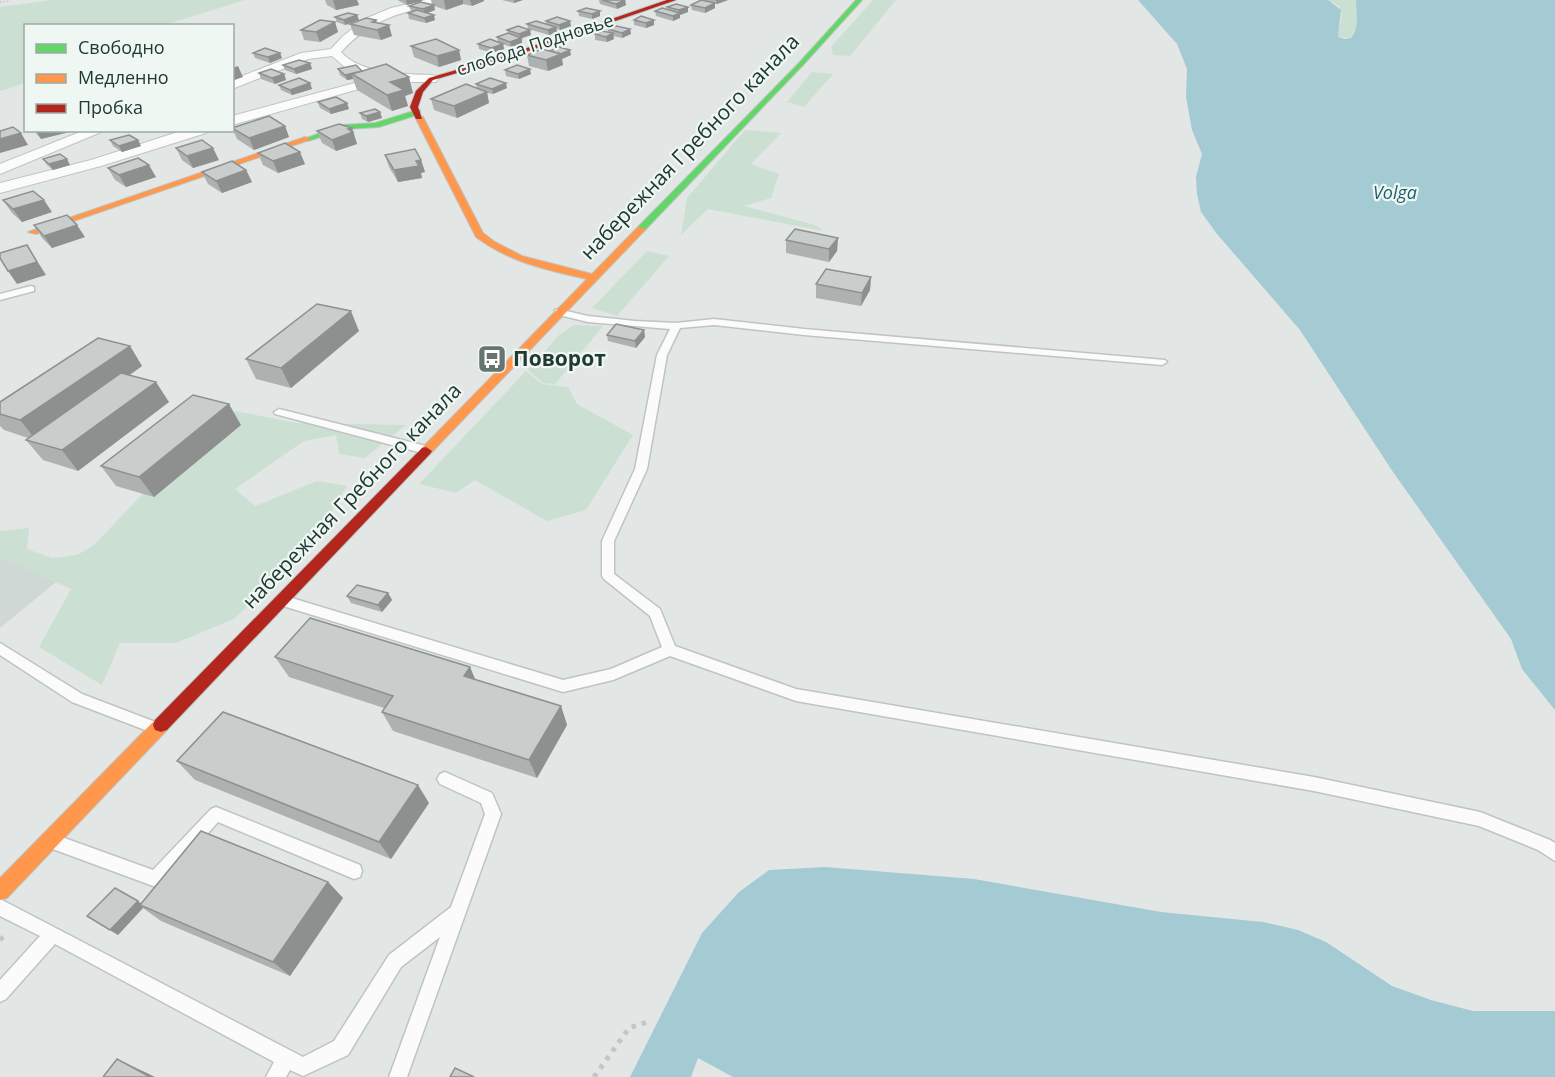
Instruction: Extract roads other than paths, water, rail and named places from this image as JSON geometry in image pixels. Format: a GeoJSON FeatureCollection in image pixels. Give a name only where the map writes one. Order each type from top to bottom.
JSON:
{"type":"FeatureCollection","features":[{"type":"Feature","properties":{"kind":"street"},"geometry":{"type":"LineString","coordinates":[[234,84],[305,56],[335,52],[357,27],[380,15],[400,8],[441,0]]}},
{"type":"Feature","properties":{"kind":"street","name":"слобода Подновье"},"geometry":{"type":"LineString","coordinates":[[234,120],[364,83],[394,78],[431,79],[503,58],[673,0]]}},
{"type":"Feature","properties":{"kind":"street","name":"набережная Гребного канала"},"geometry":{"type":"LineString","coordinates":[[0,891],[558,312],[801,64],[859,0]]}},
{"type":"Feature","properties":{"kind":"street"},"geometry":{"type":"LineString","coordinates":[[335,52],[338,58],[347,63],[394,78]]}},
{"type":"Feature","properties":{"kind":"street","name":"слобода Подновье"},"geometry":{"type":"LineString","coordinates":[[417,112],[414,106],[420,91],[431,79]]}},
{"type":"Feature","properties":{"kind":"street"},"geometry":{"type":"LineString","coordinates":[[33,232],[345,127],[376,124],[417,112],[479,235],[492,248],[509,257],[592,277]]}},
{"type":"Feature","properties":{"kind":"street"},"geometry":{"type":"LineString","coordinates":[[0,169],[94,132]]}},
{"type":"Feature","properties":{"kind":"street"},"geometry":{"type":"LineString","coordinates":[[0,188],[96,163],[195,132]]}},
{"type":"Feature","properties":{"kind":"lane"},"geometry":{"type":"LineString","coordinates":[[0,297],[31,289]]}},
{"type":"Feature","properties":{"kind":"lane"},"geometry":{"type":"LineString","coordinates":[[558,312],[588,319],[676,326],[714,322],[804,332],[1162,362]]}},
{"type":"Feature","properties":{"kind":"lane"},"geometry":{"type":"LineString","coordinates":[[670,650],[655,613],[608,576],[608,541],[641,469],[662,355],[676,326]]}},
{"type":"Feature","properties":{"kind":"lane"},"geometry":{"type":"LineString","coordinates":[[279,412],[426,450]]}},
{"type":"Feature","properties":{"kind":"lane"},"geometry":{"type":"LineString","coordinates":[[281,600],[563,686],[613,674],[670,650],[796,695],[1314,784],[1480,819],[1544,845],[1555,853]]}},
{"type":"Feature","properties":{"kind":"lane"},"geometry":{"type":"LineString","coordinates":[[0,648],[77,698],[157,729]]}},
{"type":"Feature","properties":{"kind":"lane"},"geometry":{"type":"LineString","coordinates":[[398,1077],[493,814],[488,798],[445,779]]}},
{"type":"Feature","properties":{"kind":"lane"},"geometry":{"type":"LineString","coordinates":[[49,840],[156,879],[216,814],[354,871]]}},
{"type":"Feature","properties":{"kind":"lane"},"geometry":{"type":"LineString","coordinates":[[0,907],[303,1067],[341,1048],[395,961],[457,913]]}},
{"type":"Feature","properties":{"kind":"lane"},"geometry":{"type":"LineString","coordinates":[[0,993],[53,934]]}},
{"type":"Feature","properties":{"kind":"lane"},"geometry":{"type":"LineString","coordinates":[[275,1077],[287,1058]]}},
{"type":"Feature","properties":{"kind":"water","name":"Volga"},"geometry":{"type":"Polygon","coordinates":[[[1138,0],[1328,0],[1341,10],[1338,37],[1345,39],[1351,38],[1356,29],[1356,0],[1555,0],[1555,710],[1522,669],[1511,639],[1393,472],[1300,330],[1217,234],[1201,212],[1196,177],[1202,154],[1192,130],[1186,97],[1187,69],[1177,44],[1138,0]]]}},
{"type":"Feature","properties":{"kind":"water"},"geometry":{"type":"Polygon","coordinates":[[[825,867],[974,879],[1161,912],[1263,922],[1298,930],[1326,942],[1392,986],[1431,1000],[1473,1011],[1555,1011],[1555,1077],[630,1077],[702,933],[739,892],[769,870],[825,867]]]}},
{"type":"Feature","properties":{"kind":"place","name":"Поворот"},"geometry":{"type":"Point","coordinates":[492,359]}}]}
